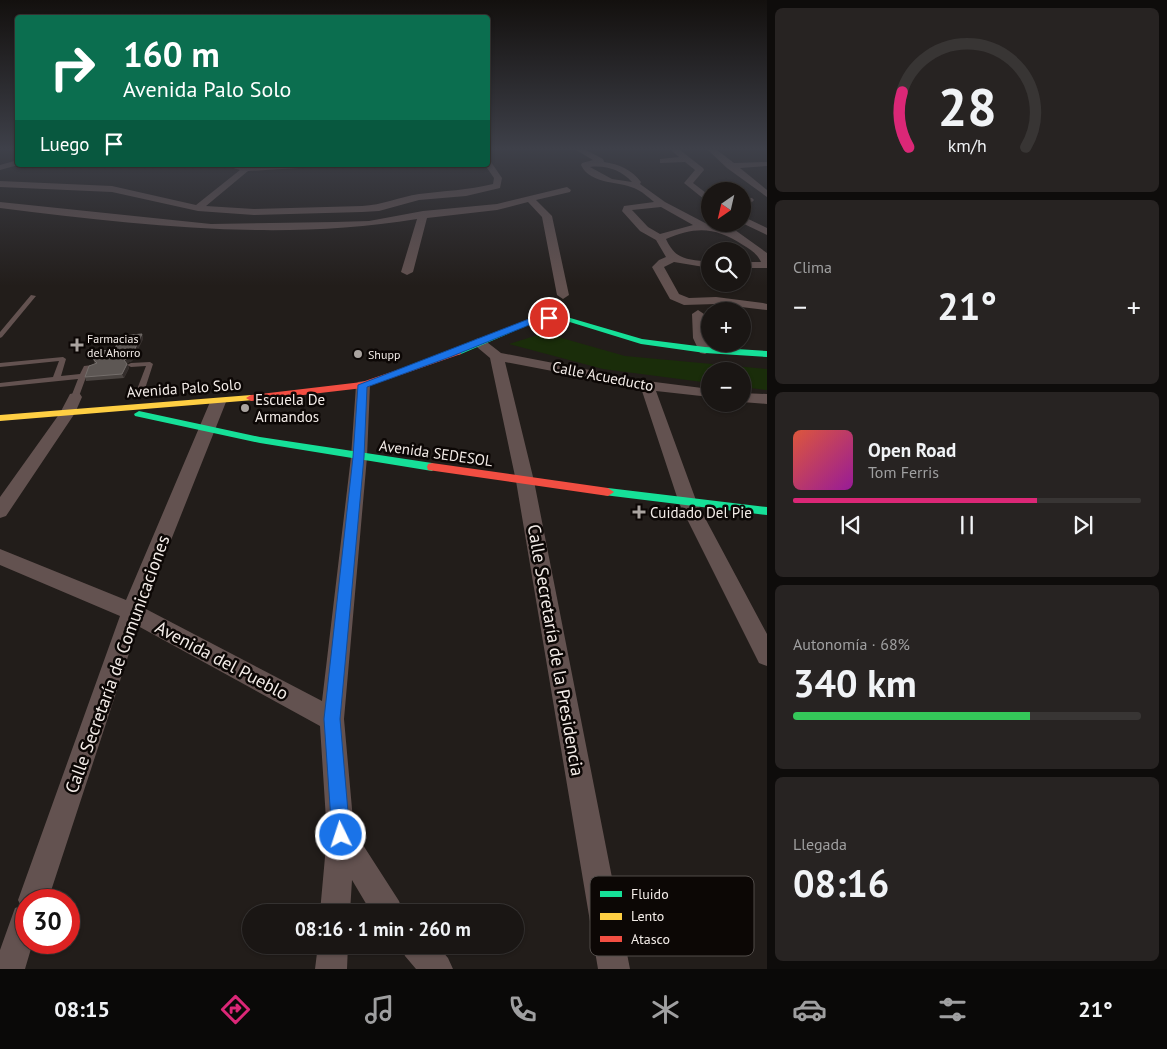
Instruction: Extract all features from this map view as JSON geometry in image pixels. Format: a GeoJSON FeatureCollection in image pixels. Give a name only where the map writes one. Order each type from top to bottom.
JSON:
{"type":"FeatureCollection","features":[{"type":"Feature","properties":{"kind":"main road"},"geometry":{"type":"LineString","coordinates":[[552,306],[585,312]]}},
{"type":"Feature","properties":{"kind":"main road","name":"Avenida Palo Solo"},"geometry":{"type":"LineString","coordinates":[[0,418],[73,401],[115,409],[218,402],[363,385],[447,356],[537,319],[560,317],[641,341],[701,342]]}},
{"type":"Feature","properties":{"kind":"main road","name":"Avenida Palo Solo"},"geometry":{"type":"LineString","coordinates":[[664,332],[701,341]]}},
{"type":"Feature","properties":{"kind":"main road"},"geometry":{"type":"LineString","coordinates":[[751,342],[759,342]]}},
{"type":"Feature","properties":{"kind":"main road","name":"Avenida Palo Solo"},"geometry":{"type":"LineString","coordinates":[[751,351],[767,354]]}},
{"type":"Feature","properties":{"kind":"main road","name":"Avenida SEDESOL"},"geometry":{"type":"LineString","coordinates":[[73,401],[208,431],[359,457],[688,503],[767,511]]}},
{"type":"Feature","properties":{"kind":"street"},"geometry":{"type":"LineString","coordinates":[[140,195],[198,208],[264,212],[336,211],[379,208],[418,197],[453,195]]}},
{"type":"Feature","properties":{"kind":"street"},"geometry":{"type":"LineString","coordinates":[[198,208],[214,195]]}},
{"type":"Feature","properties":{"kind":"street"},"geometry":{"type":"LineString","coordinates":[[0,205],[211,227],[369,224],[423,214],[497,207],[546,195]]}},
{"type":"Feature","properties":{"kind":"street"},"geometry":{"type":"LineString","coordinates":[[651,195],[662,204],[701,225]]}},
{"type":"Feature","properties":{"kind":"street"},"geometry":{"type":"LineString","coordinates":[[530,199],[546,216],[563,295]]}},
{"type":"Feature","properties":{"kind":"street"},"geometry":{"type":"LineString","coordinates":[[662,204],[626,208],[644,228],[660,238],[665,252],[672,259]]}},
{"type":"Feature","properties":{"kind":"street"},"geometry":{"type":"LineString","coordinates":[[407,272],[423,214]]}},
{"type":"Feature","properties":{"kind":"street"},"geometry":{"type":"LineString","coordinates":[[751,224],[767,232]]}},
{"type":"Feature","properties":{"kind":"street"},"geometry":{"type":"LineString","coordinates":[[660,238],[670,233],[701,226]]}},
{"type":"Feature","properties":{"kind":"street"},"geometry":{"type":"LineString","coordinates":[[729,232],[753,246],[766,258],[767,264],[751,265]]}},
{"type":"Feature","properties":{"kind":"street"},"geometry":{"type":"LineString","coordinates":[[701,264],[672,259],[663,262],[658,268],[674,296],[688,302],[696,300],[714,301],[765,307]]}},
{"type":"Feature","properties":{"kind":"street"},"geometry":{"type":"LineString","coordinates":[[688,302],[691,310],[701,312]]}},
{"type":"Feature","properties":{"kind":"street"},"geometry":{"type":"LineString","coordinates":[[751,308],[765,307]]}},
{"type":"Feature","properties":{"kind":"street"},"geometry":{"type":"LineString","coordinates":[[478,342],[497,356]]}},
{"type":"Feature","properties":{"kind":"street","name":"Calle Acueducto"},"geometry":{"type":"LineString","coordinates":[[497,356],[647,386],[701,392]]}},
{"type":"Feature","properties":{"kind":"street","name":"Calle Secretaría de la Presidencia"},"geometry":{"type":"LineString","coordinates":[[497,356],[525,481],[597,876]]}},
{"type":"Feature","properties":{"kind":"street"},"geometry":{"type":"LineString","coordinates":[[336,904],[341,835],[332,719],[359,457],[363,385]]}},
{"type":"Feature","properties":{"kind":"street"},"geometry":{"type":"LineString","coordinates":[[647,386],[688,503],[767,656]]}},
{"type":"Feature","properties":{"kind":"street"},"geometry":{"type":"LineString","coordinates":[[751,398],[767,399]]}},
{"type":"Feature","properties":{"kind":"street"},"geometry":{"type":"LineString","coordinates":[[0,511],[73,401]]}},
{"type":"Feature","properties":{"kind":"street","name":"Calle Secretaría de Comunicaciones"},"geometry":{"type":"LineString","coordinates":[[37,889],[132,612],[208,431],[218,402]]}},
{"type":"Feature","properties":{"kind":"street","name":"Avenida del Pueblo"},"geometry":{"type":"LineString","coordinates":[[0,557],[132,612],[240,668],[332,719]]}},
{"type":"Feature","properties":{"kind":"street"},"geometry":{"type":"LineString","coordinates":[[341,835],[383,904]]}},
{"type":"Feature","properties":{"kind":"street"},"geometry":{"type":"LineString","coordinates":[[9,969],[15,951]]}},
{"type":"Feature","properties":{"kind":"street"},"geometry":{"type":"LineString","coordinates":[[331,969],[332,954]]}},
{"type":"Feature","properties":{"kind":"street"},"geometry":{"type":"LineString","coordinates":[[424,954],[436,969]]}},
{"type":"Feature","properties":{"kind":"street","name":"Calle Secretaría de la Presidencia"},"geometry":{"type":"LineString","coordinates":[[612,956],[614,969]]}},
{"type":"Feature","properties":{"kind":"lane"},"geometry":{"type":"LineString","coordinates":[[0,336],[33,296]]}},
{"type":"Feature","properties":{"kind":"lane"},"geometry":{"type":"LineString","coordinates":[[0,365],[63,359],[56,379]]}},
{"type":"Feature","properties":{"kind":"lane"},"geometry":{"type":"LineString","coordinates":[[130,365],[150,364],[140,392]]}},
{"type":"Feature","properties":{"kind":"lane"},"geometry":{"type":"LineString","coordinates":[[73,401],[86,367],[93,367]]}},
{"type":"Feature","properties":{"kind":"lane"},"geometry":{"type":"LineString","coordinates":[[0,385],[83,376]]}},
{"type":"Feature","properties":{"kind":"green space"},"geometry":{"type":"Polygon","coordinates":[[[544,333],[625,356],[701,363],[701,382],[603,369],[509,344],[544,333]]]}},
{"type":"Feature","properties":{"kind":"green space"},"geometry":{"type":"Polygon","coordinates":[[[751,368],[767,369],[767,390],[751,388],[751,368]]]}},
{"type":"Feature","properties":{"kind":"building"},"geometry":{"type":"Polygon","coordinates":[[[142,334],[131,357],[124,360],[127,364],[122,374],[85,377],[89,366],[97,363],[93,359],[97,351],[114,350],[121,336],[142,334]]]}},
{"type":"Feature","properties":{"kind":"traffic: fast"},"geometry":{"type":"LineString","coordinates":[[458,352],[537,319],[560,317],[641,341],[705,350],[767,354]]}},
{"type":"Feature","properties":{"kind":"traffic: fast"},"geometry":{"type":"LineString","coordinates":[[139,414],[260,440],[432,467]]}},
{"type":"Feature","properties":{"kind":"traffic: fast"},"geometry":{"type":"LineString","coordinates":[[608,492],[767,511]]}},
{"type":"Feature","properties":{"kind":"traffic: slow"},"geometry":{"type":"LineString","coordinates":[[0,418],[251,398]]}},
{"type":"Feature","properties":{"kind":"traffic: jam"},"geometry":{"type":"LineString","coordinates":[[251,398],[363,385],[458,352]]}},
{"type":"Feature","properties":{"kind":"traffic: jam"},"geometry":{"type":"LineString","coordinates":[[432,467],[608,492]]}},
{"type":"Feature","properties":{"kind":"place","name":"Farmacias del Ahorro"},"geometry":{"type":"Point","coordinates":[77,345]}},
{"type":"Feature","properties":{"kind":"place","name":"Shupp"},"geometry":{"type":"Point","coordinates":[358,354]}},
{"type":"Feature","properties":{"kind":"place","name":"Escuela De Armandos"},"geometry":{"type":"Point","coordinates":[245,408]}},
{"type":"Feature","properties":{"kind":"place","name":"Cuidado Del Pie"},"geometry":{"type":"Point","coordinates":[639,512]}},
{"type":"Feature","properties":{"kind":"route"},"geometry":{"type":"LineString","coordinates":[[341,835],[332,719],[359,457],[363,385],[447,356],[537,319],[549,318]]}}]}
